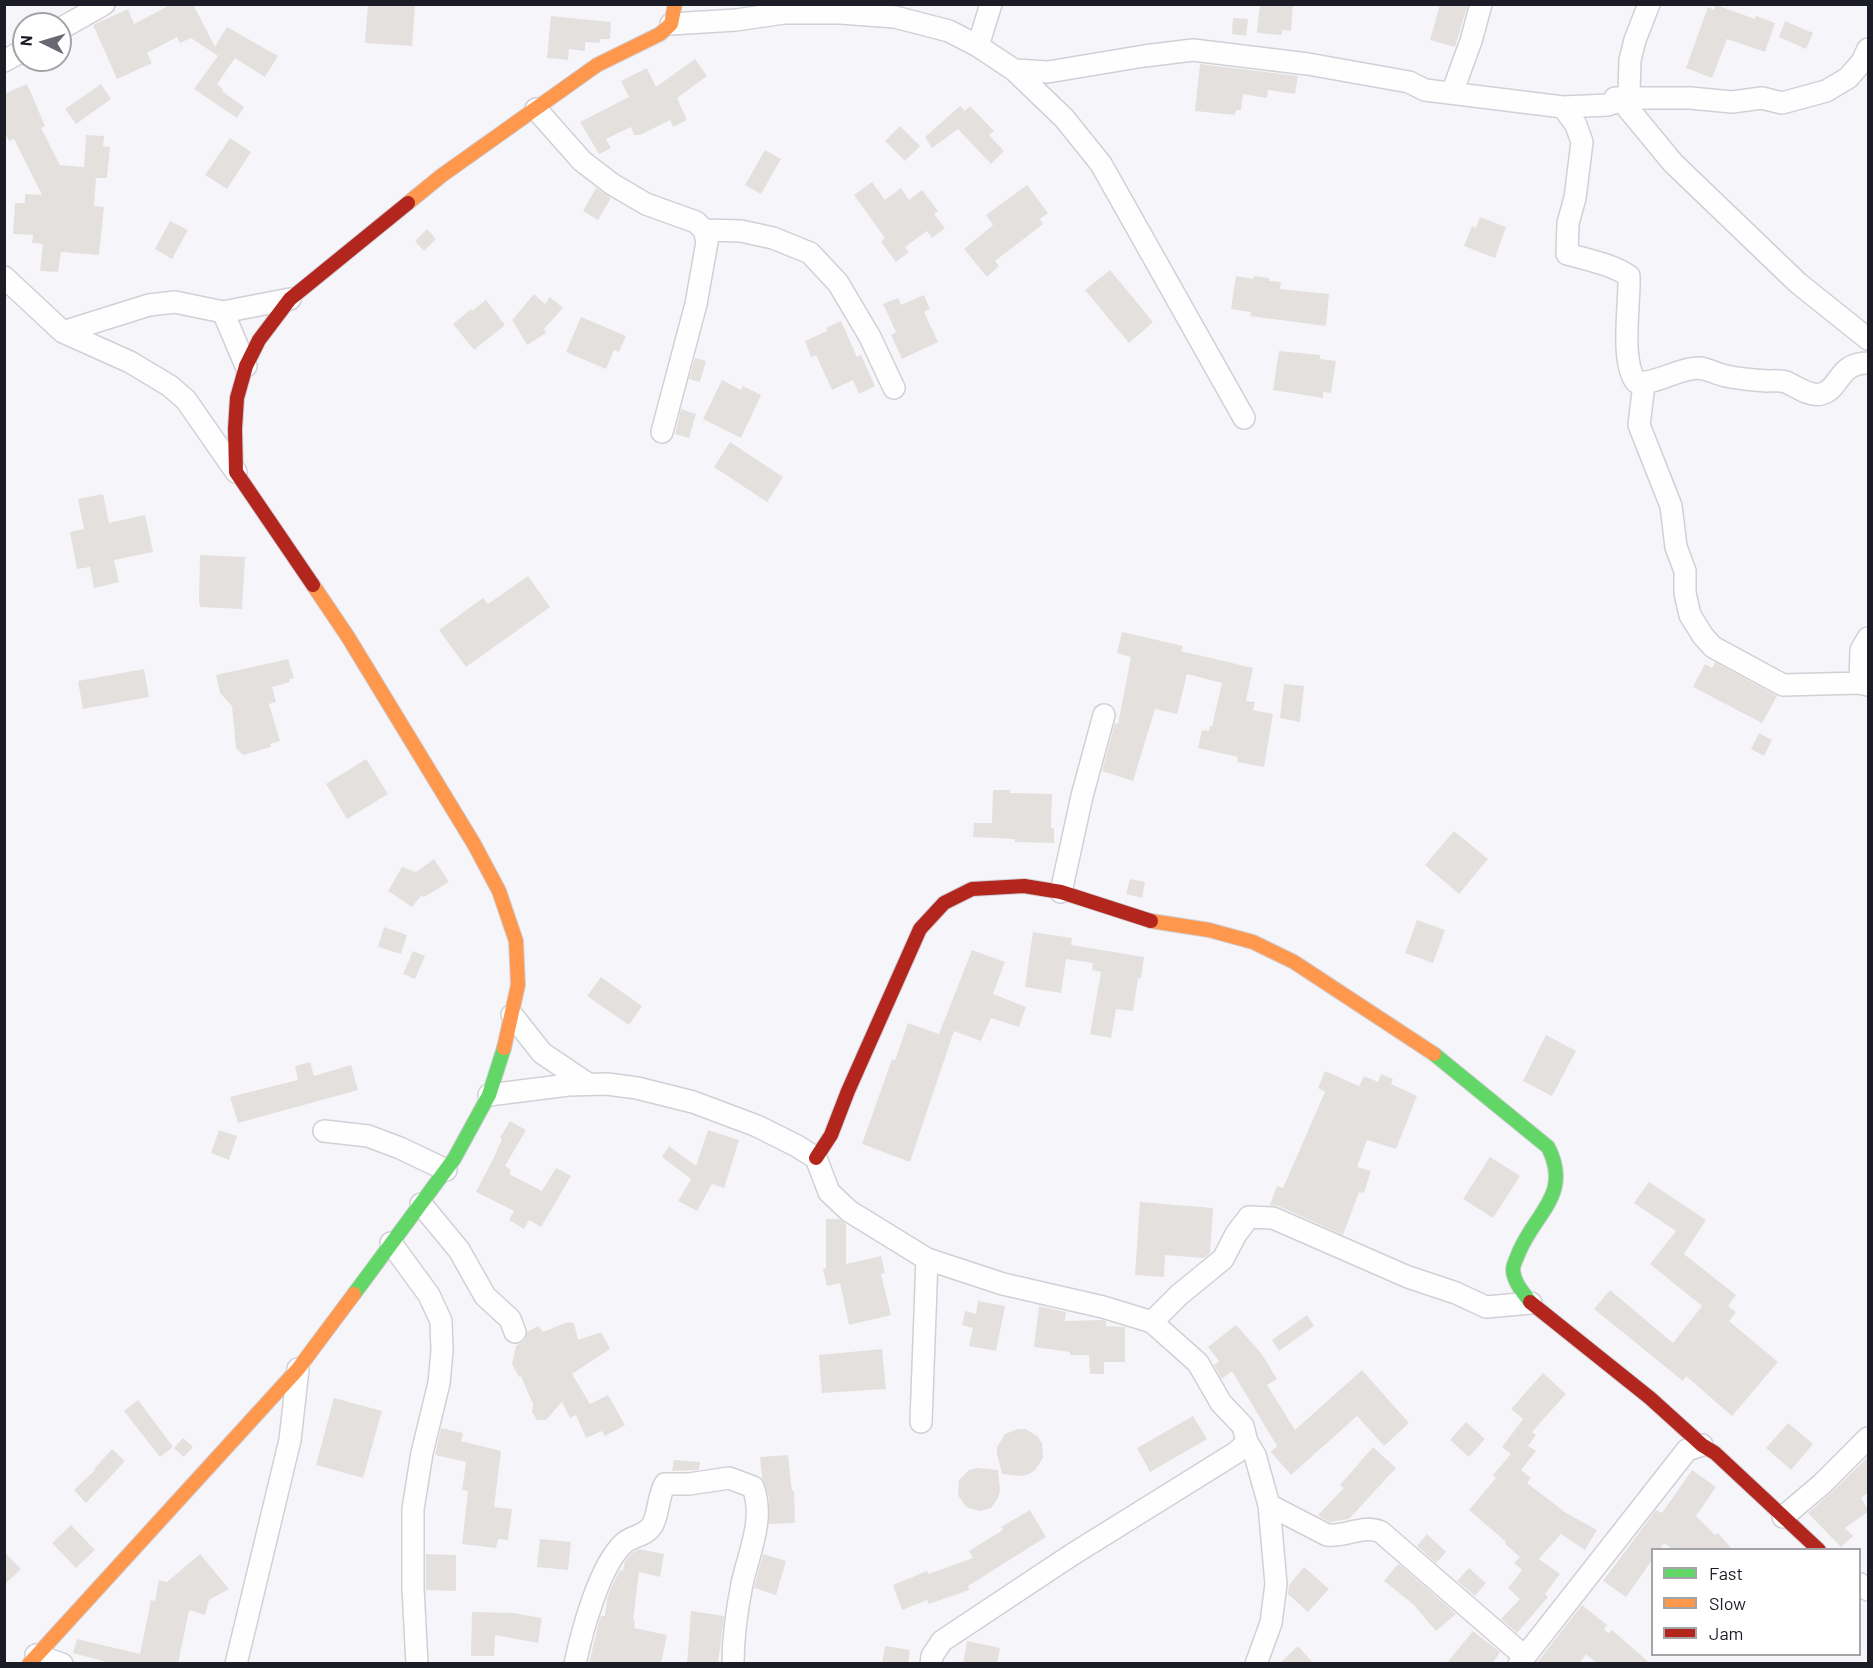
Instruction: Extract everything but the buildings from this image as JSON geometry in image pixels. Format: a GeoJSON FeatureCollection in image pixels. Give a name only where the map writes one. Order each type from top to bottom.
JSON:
{"type":"FeatureCollection","features":[{"type":"Feature","properties":{"kind":"street"},"geometry":{"type":"LineString","coordinates":[[72,22],[104,4]]}},
{"type":"Feature","properties":{"kind":"street"},"geometry":{"type":"LineString","coordinates":[[737,12],[756,4]]}},
{"type":"Feature","properties":{"kind":"street"},"geometry":{"type":"LineString","coordinates":[[978,46],[991,4]]}},
{"type":"Feature","properties":{"kind":"street"},"geometry":{"type":"LineString","coordinates":[[1452,93],[1471,41],[1481,4]]}},
{"type":"Feature","properties":{"kind":"street"},"geometry":{"type":"LineString","coordinates":[[1493,98],[1525,105],[1563,107],[1608,105],[1621,100],[1629,93],[1630,60],[1648,4]]}},
{"type":"Feature","properties":{"kind":"street"},"geometry":{"type":"LineString","coordinates":[[236,472],[237,398],[246,366],[259,340],[290,299],[441,176],[597,65],[660,34],[673,14],[840,13],[895,17],[949,31],[978,46],[1014,70],[1064,118],[1101,164],[1244,418]]}},
{"type":"Feature","properties":{"kind":"street"},"geometry":{"type":"LineString","coordinates":[[1014,70],[1048,72],[1193,50],[1308,64],[1409,82],[1425,90],[1563,107],[1600,103],[1619,97],[1690,98],[1732,102],[1762,98],[1782,103],[1826,91],[1848,78],[1862,62],[1869,49]]}},
{"type":"Feature","properties":{"kind":"street"},"geometry":{"type":"LineString","coordinates":[[1621,100],[1673,163],[1798,283],[1869,339]]}},
{"type":"Feature","properties":{"kind":"street"},"geometry":{"type":"LineString","coordinates":[[1563,107],[1576,125],[1582,142],[1575,198],[1568,223],[1567,254],[1620,270],[1629,276],[1628,357],[1630,373],[1636,382],[1644,384],[1678,370],[1701,368],[1750,380],[1783,381],[1815,395],[1822,394],[1835,385],[1839,376],[1853,365],[1869,363]]}},
{"type":"Feature","properties":{"kind":"street"},"geometry":{"type":"LineString","coordinates":[[536,109],[582,161],[612,184],[646,204],[696,222],[704,230],[706,242],[696,304],[662,432]]}},
{"type":"Feature","properties":{"kind":"street"},"geometry":{"type":"LineString","coordinates":[[704,230],[741,231],[773,238],[810,253],[838,283],[870,337],[894,388]]}},
{"type":"Feature","properties":{"kind":"street"},"geometry":{"type":"LineString","coordinates":[[4,277],[63,332],[130,362],[170,386],[186,400],[348,637],[468,834],[498,891],[516,941],[518,985],[507,1038],[489,1095],[454,1159],[298,1369],[33,1659]]}},
{"type":"Feature","properties":{"kind":"street"},"geometry":{"type":"LineString","coordinates":[[63,332],[149,305],[175,302],[223,312],[290,299]]}},
{"type":"Feature","properties":{"kind":"street"},"geometry":{"type":"LineString","coordinates":[[223,312],[246,366]]}},
{"type":"Feature","properties":{"kind":"street"},"geometry":{"type":"LineString","coordinates":[[1644,384],[1639,425],[1671,506],[1676,547],[1685,571],[1685,593],[1690,615],[1703,636],[1713,647],[1783,685],[1864,684],[1861,650],[1869,638]]}},
{"type":"Feature","properties":{"kind":"street"},"geometry":{"type":"LineString","coordinates":[[1060,892],[1082,796],[1104,715]]}},
{"type":"Feature","properties":{"kind":"street"},"geometry":{"type":"LineString","coordinates":[[816,1158],[831,1135],[848,1091],[920,929],[944,903],[972,889],[1024,886],[1060,892],[1156,923],[1209,930],[1253,942],[1293,962],[1446,1062],[1548,1148],[1555,1161],[1557,1178],[1552,1197],[1522,1246],[1513,1268],[1517,1284],[1531,1303],[1650,1398],[1702,1445],[1715,1453],[1817,1548]]}},
{"type":"Feature","properties":{"kind":"street"},"geometry":{"type":"LineString","coordinates":[[512,1015],[542,1053],[588,1084]]}},
{"type":"Feature","properties":{"kind":"street"},"geometry":{"type":"LineString","coordinates":[[489,1095],[588,1084],[637,1088],[693,1102],[757,1126],[816,1158],[829,1192],[849,1211],[927,1259],[1004,1284],[1104,1307],[1152,1322],[1198,1363],[1221,1403],[1243,1426],[1247,1442],[1255,1455],[1269,1505],[1276,1584],[1271,1623],[1256,1664]]}},
{"type":"Feature","properties":{"kind":"street"},"geometry":{"type":"LineString","coordinates":[[324,1131],[368,1136],[446,1170]]}},
{"type":"Feature","properties":{"kind":"street"},"geometry":{"type":"LineString","coordinates":[[421,1204],[459,1250],[485,1296],[510,1319],[515,1332]]}},
{"type":"Feature","properties":{"kind":"street"},"geometry":{"type":"LineString","coordinates":[[1152,1322],[1179,1295],[1223,1259],[1236,1234],[1249,1217],[1273,1218],[1408,1277],[1456,1293],[1486,1308],[1531,1303]]}},
{"type":"Feature","properties":{"kind":"street"},"geometry":{"type":"LineString","coordinates":[[391,1243],[429,1295],[441,1321],[442,1351],[439,1383],[422,1454],[413,1509],[413,1588],[417,1664]]}},
{"type":"Feature","properties":{"kind":"street"},"geometry":{"type":"LineString","coordinates":[[921,1422],[927,1259]]}},
{"type":"Feature","properties":{"kind":"street"},"geometry":{"type":"LineString","coordinates":[[236,1664],[290,1440],[298,1369]]}},
{"type":"Feature","properties":{"kind":"street"},"geometry":{"type":"LineString","coordinates":[[1783,1517],[1822,1484],[1869,1438]]}},
{"type":"Feature","properties":{"kind":"street"},"geometry":{"type":"LineString","coordinates":[[931,1664],[932,1656],[942,1641],[1072,1554],[1237,1452],[1247,1442]]}},
{"type":"Feature","properties":{"kind":"street"},"geometry":{"type":"LineString","coordinates":[[1269,1505],[1327,1535],[1338,1536],[1367,1528],[1381,1532],[1521,1660],[1687,1450],[1702,1445]]}},
{"type":"Feature","properties":{"kind":"street"},"geometry":{"type":"LineString","coordinates":[[575,1664],[590,1608],[607,1566],[624,1542],[642,1535],[653,1524],[661,1491],[665,1484],[689,1485],[729,1478],[753,1487],[758,1500],[755,1534],[742,1585],[733,1664]]}},
{"type":"Feature","properties":{"kind":"street"},"geometry":{"type":"LineString","coordinates":[[33,1659],[62,1664]]}},
{"type":"Feature","properties":{"kind":"traffic: fast"},"geometry":{"type":"LineString","coordinates":[[354,1294],[454,1159],[489,1095],[504,1048]]}},
{"type":"Feature","properties":{"kind":"traffic: fast"},"geometry":{"type":"LineString","coordinates":[[1434,1054],[1548,1147],[1554,1163],[1556,1178],[1554,1190],[1526,1238],[1513,1268],[1517,1283],[1530,1302]]}},
{"type":"Feature","properties":{"kind":"traffic: slow"},"geometry":{"type":"LineString","coordinates":[[408,203],[441,176],[597,65],[660,34],[671,24],[675,4]]}},
{"type":"Feature","properties":{"kind":"traffic: slow"},"geometry":{"type":"LineString","coordinates":[[313,585],[348,637],[474,844],[499,891],[516,941],[518,985],[504,1048]]}},
{"type":"Feature","properties":{"kind":"traffic: slow"},"geometry":{"type":"LineString","coordinates":[[1151,921],[1209,930],[1253,942],[1294,962],[1434,1054]]}},
{"type":"Feature","properties":{"kind":"traffic: slow"},"geometry":{"type":"LineString","coordinates":[[29,1664],[298,1369],[354,1294]]}},
{"type":"Feature","properties":{"kind":"traffic: jam"},"geometry":{"type":"LineString","coordinates":[[313,585],[236,472],[237,398],[246,366],[259,340],[290,299],[408,203]]}},
{"type":"Feature","properties":{"kind":"traffic: jam"},"geometry":{"type":"LineString","coordinates":[[816,1158],[831,1135],[848,1091],[920,929],[944,903],[972,889],[1024,886],[1061,892],[1151,921]]}},
{"type":"Feature","properties":{"kind":"traffic: jam"},"geometry":{"type":"LineString","coordinates":[[1530,1302],[1650,1398],[1702,1445],[1715,1453],[1817,1548]]}}]}
